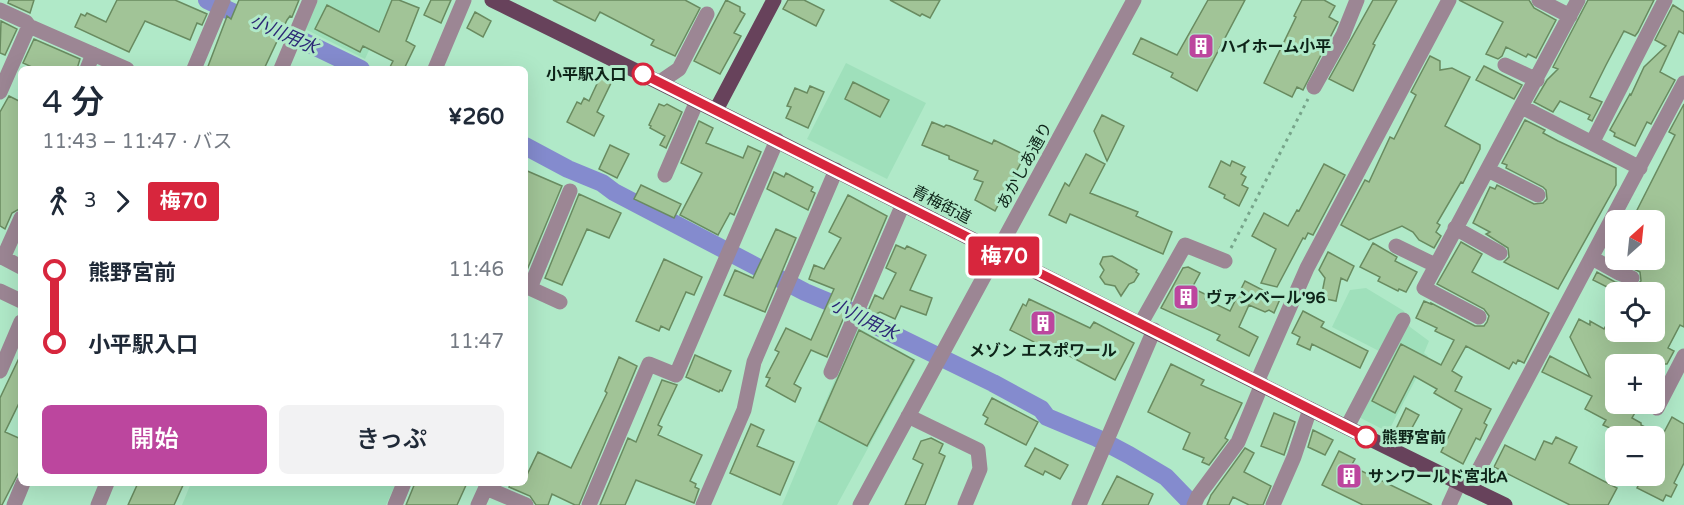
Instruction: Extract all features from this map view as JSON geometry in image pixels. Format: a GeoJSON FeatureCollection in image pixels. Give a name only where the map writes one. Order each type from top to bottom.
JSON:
{"type":"FeatureCollection","features":[{"type":"Feature","properties":{"kind":"main road","name":"青梅街道"},"geometry":{"type":"LineString","coordinates":[[492,0],[777,140],[1505,505]]}},
{"type":"Feature","properties":{"kind":"main road"},"geometry":{"type":"LineString","coordinates":[[716,110],[774,0]]}},
{"type":"Feature","properties":{"kind":"street"},"geometry":{"type":"LineString","coordinates":[[195,66],[224,0]]}},
{"type":"Feature","properties":{"kind":"street"},"geometry":{"type":"LineString","coordinates":[[282,66],[310,0]]}},
{"type":"Feature","properties":{"kind":"street"},"geometry":{"type":"LineString","coordinates":[[436,66],[464,0]]}},
{"type":"Feature","properties":{"kind":"street","name":"あかしあ通り"},"geometry":{"type":"LineString","coordinates":[[860,505],[1134,0]]}},
{"type":"Feature","properties":{"kind":"street"},"geometry":{"type":"LineString","coordinates":[[1314,87],[1343,35],[1357,0]]}},
{"type":"Feature","properties":{"kind":"street"},"geometry":{"type":"LineString","coordinates":[[1196,501],[1238,442],[1259,383],[1306,268],[1449,0]]}},
{"type":"Feature","properties":{"kind":"street"},"geometry":{"type":"LineString","coordinates":[[1539,0],[1570,16]]}},
{"type":"Feature","properties":{"kind":"street"},"geometry":{"type":"LineString","coordinates":[[1479,317],[1424,288],[1578,0]]}},
{"type":"Feature","properties":{"kind":"street"},"geometry":{"type":"LineString","coordinates":[[1592,143],[1665,0]]}},
{"type":"Feature","properties":{"kind":"street"},"geometry":{"type":"LineString","coordinates":[[0,10],[26,22],[29,26],[120,66]]}},
{"type":"Feature","properties":{"kind":"street"},"geometry":{"type":"LineString","coordinates":[[660,82],[679,69],[707,14]]}},
{"type":"Feature","properties":{"kind":"street"},"geometry":{"type":"LineString","coordinates":[[0,92],[29,26]]}},
{"type":"Feature","properties":{"kind":"street"},"geometry":{"type":"LineString","coordinates":[[88,66],[93,54]]}},
{"type":"Feature","properties":{"kind":"street"},"geometry":{"type":"LineString","coordinates":[[1505,65],[1537,80]]}},
{"type":"Feature","properties":{"kind":"street"},"geometry":{"type":"LineString","coordinates":[[1449,505],[1464,485],[1682,94]]}},
{"type":"Feature","properties":{"kind":"street"},"geometry":{"type":"LineString","coordinates":[[665,175],[697,101]]}},
{"type":"Feature","properties":{"kind":"street"},"geometry":{"type":"LineString","coordinates":[[1521,107],[1640,168]]}},
{"type":"Feature","properties":{"kind":"street"},"geometry":{"type":"LineString","coordinates":[[589,505],[649,364],[676,375],[777,140]]}},
{"type":"Feature","properties":{"kind":"street"},"geometry":{"type":"LineString","coordinates":[[703,505],[744,410],[754,362],[836,170]]}},
{"type":"Feature","properties":{"kind":"street"},"geometry":{"type":"LineString","coordinates":[[1488,170],[1538,195]]}},
{"type":"Feature","properties":{"kind":"street"},"geometry":{"type":"LineString","coordinates":[[560,302],[528,287],[570,190]]}},
{"type":"Feature","properties":{"kind":"street"},"geometry":{"type":"LineString","coordinates":[[831,372],[903,204]]}},
{"type":"Feature","properties":{"kind":"street"},"geometry":{"type":"LineString","coordinates":[[18,224],[2,257],[18,265]]}},
{"type":"Feature","properties":{"kind":"street"},"geometry":{"type":"LineString","coordinates":[[1455,228],[1500,253]]}},
{"type":"Feature","properties":{"kind":"street"},"geometry":{"type":"LineString","coordinates":[[1079,505],[1105,444],[1147,327],[1185,245],[1225,261]]}},
{"type":"Feature","properties":{"kind":"street"},"geometry":{"type":"LineString","coordinates":[[1396,246],[1435,265]]}},
{"type":"Feature","properties":{"kind":"street"},"geometry":{"type":"LineString","coordinates":[[1592,258],[1632,278]]}},
{"type":"Feature","properties":{"kind":"street"},"geometry":{"type":"LineString","coordinates":[[0,291],[18,300]]}},
{"type":"Feature","properties":{"kind":"street"},"geometry":{"type":"LineString","coordinates":[[1347,427],[1403,320]]}},
{"type":"Feature","properties":{"kind":"street"},"geometry":{"type":"LineString","coordinates":[[0,371],[18,329]]}},
{"type":"Feature","properties":{"kind":"street"},"geometry":{"type":"LineString","coordinates":[[1665,393],[1684,356]]}},
{"type":"Feature","properties":{"kind":"street"},"geometry":{"type":"LineString","coordinates":[[1273,505],[1294,457],[1310,409]]}},
{"type":"Feature","properties":{"kind":"street"},"geometry":{"type":"LineString","coordinates":[[908,416],[978,450],[981,469],[965,505]]}},
{"type":"Feature","properties":{"kind":"street"},"geometry":{"type":"LineString","coordinates":[[14,505],[22,486]]}},
{"type":"Feature","properties":{"kind":"street"},"geometry":{"type":"LineString","coordinates":[[98,505],[105,486]]}},
{"type":"Feature","properties":{"kind":"street"},"geometry":{"type":"LineString","coordinates":[[395,505],[403,486]]}},
{"type":"Feature","properties":{"kind":"street"},"geometry":{"type":"LineString","coordinates":[[478,505],[487,486]]}},
{"type":"Feature","properties":{"kind":"street"},"geometry":{"type":"LineString","coordinates":[[489,486],[526,505]]}},
{"type":"Feature","properties":{"kind":"path"},"geometry":{"type":"LineString","coordinates":[[1225,261],[1314,87]]}},
{"type":"Feature","properties":{"kind":"shaded area"},"geometry":{"type":"Polygon","coordinates":[[[318,0],[392,0],[365,59],[305,29],[318,0]]]}},
{"type":"Feature","properties":{"kind":"shaded area"},"geometry":{"type":"Polygon","coordinates":[[[846,63],[926,103],[887,179],[807,139],[846,63]]]}},
{"type":"Feature","properties":{"kind":"shaded area"},"geometry":{"type":"Polygon","coordinates":[[[1366,288],[1404,311],[1410,327],[1429,341],[1424,353],[1428,356],[1388,432],[1347,411],[1379,351],[1332,327],[1350,290],[1366,288]]]}},
{"type":"Feature","properties":{"kind":"shaded area"},"geometry":{"type":"Polygon","coordinates":[[[857,327],[916,360],[837,505],[782,505],[857,327]]]}},
{"type":"Feature","properties":{"kind":"shaded area"},"geometry":{"type":"Polygon","coordinates":[[[190,486],[395,486],[386,505],[182,505],[190,486]]]}},
{"type":"Feature","properties":{"kind":"building"},"geometry":{"type":"Polygon","coordinates":[[[9,0],[34,0],[30,13],[8,3],[9,0]]]}},
{"type":"Feature","properties":{"kind":"building"},"geometry":{"type":"Polygon","coordinates":[[[117,0],[175,0],[207,14],[202,25],[197,23],[190,40],[145,21],[129,52],[75,27],[81,14],[85,16],[87,13],[106,22],[117,0]]]}},
{"type":"Feature","properties":{"kind":"building"},"geometry":{"type":"Polygon","coordinates":[[[239,0],[299,0],[265,66],[208,66],[227,16],[231,19],[239,0]]]}},
{"type":"Feature","properties":{"kind":"building"},"geometry":{"type":"Polygon","coordinates":[[[392,0],[399,0],[419,8],[406,41],[415,46],[405,66],[390,66],[393,61],[363,46],[360,52],[315,29],[327,5],[379,32],[392,0]]]}},
{"type":"Feature","properties":{"kind":"building"},"geometry":{"type":"Polygon","coordinates":[[[431,0],[451,0],[441,23],[424,15],[431,0]]]}},
{"type":"Feature","properties":{"kind":"building"},"geometry":{"type":"Polygon","coordinates":[[[553,0],[685,0],[700,8],[675,56],[651,45],[654,40],[600,12],[595,21],[553,0]]]}},
{"type":"Feature","properties":{"kind":"building"},"geometry":{"type":"Polygon","coordinates":[[[726,0],[740,7],[740,11],[745,14],[734,33],[741,36],[720,74],[694,61],[726,0]]]}},
{"type":"Feature","properties":{"kind":"building"},"geometry":{"type":"Polygon","coordinates":[[[788,0],[804,0],[824,10],[816,26],[783,9],[788,0]]]}},
{"type":"Feature","properties":{"kind":"building"},"geometry":{"type":"Polygon","coordinates":[[[890,0],[940,0],[930,18],[922,14],[920,16],[890,0]]]}},
{"type":"Feature","properties":{"kind":"building","name":"ハイホーム小平"},"geometry":{"type":"Polygon","coordinates":[[[1208,0],[1245,0],[1197,91],[1171,77],[1173,73],[1133,54],[1141,38],[1177,55],[1208,0]]]}},
{"type":"Feature","properties":{"kind":"building"},"geometry":{"type":"Polygon","coordinates":[[[1302,0],[1324,0],[1335,6],[1329,17],[1338,22],[1303,90],[1297,87],[1292,97],[1264,83],[1302,0]]]}},
{"type":"Feature","properties":{"kind":"building"},"geometry":{"type":"Polygon","coordinates":[[[1373,0],[1397,0],[1373,44],[1375,45],[1353,91],[1329,79],[1373,0]]]}},
{"type":"Feature","properties":{"kind":"building"},"geometry":{"type":"Polygon","coordinates":[[[1459,0],[1529,0],[1534,8],[1556,20],[1536,58],[1528,54],[1526,57],[1506,47],[1498,59],[1486,54],[1503,22],[1459,0]]]}},
{"type":"Feature","properties":{"kind":"building"},"geometry":{"type":"Polygon","coordinates":[[[1588,0],[1654,0],[1638,32],[1635,36],[1624,31],[1606,65],[1590,97],[1602,102],[1592,121],[1588,119],[1590,115],[1560,101],[1553,112],[1534,102],[1547,80],[1558,69],[1553,67],[1588,0]]]}},
{"type":"Feature","properties":{"kind":"building"},"geometry":{"type":"Polygon","coordinates":[[[1673,5],[1684,12],[1684,34],[1679,31],[1660,72],[1675,80],[1651,124],[1647,122],[1635,146],[1614,136],[1615,133],[1610,130],[1631,95],[1644,67],[1666,46],[1655,40],[1673,5]]]}},
{"type":"Feature","properties":{"kind":"building"},"geometry":{"type":"Polygon","coordinates":[[[475,12],[491,21],[483,37],[467,28],[475,12]]]}},
{"type":"Feature","properties":{"kind":"building"},"geometry":{"type":"Polygon","coordinates":[[[1,21],[17,29],[5,55],[0,53],[1,21]]]}},
{"type":"Feature","properties":{"kind":"building"},"geometry":{"type":"Polygon","coordinates":[[[34,39],[80,59],[78,66],[30,66],[23,63],[34,39]]]}},
{"type":"Feature","properties":{"kind":"building"},"geometry":{"type":"Polygon","coordinates":[[[1430,56],[1440,61],[1440,70],[1452,68],[1470,77],[1445,126],[1480,145],[1480,149],[1463,183],[1461,182],[1437,223],[1440,225],[1436,232],[1441,236],[1434,248],[1419,240],[1413,232],[1402,226],[1369,240],[1341,225],[1365,180],[1369,182],[1390,137],[1394,139],[1416,95],[1411,92],[1430,56]]]}},
{"type":"Feature","properties":{"kind":"building"},"geometry":{"type":"Polygon","coordinates":[[[1484,66],[1522,85],[1514,99],[1476,80],[1484,66]]]}},
{"type":"Feature","properties":{"kind":"building"},"geometry":{"type":"Polygon","coordinates":[[[602,73],[613,79],[597,112],[604,116],[594,136],[567,122],[577,102],[581,104],[584,98],[589,101],[602,73]]]}},
{"type":"Feature","properties":{"kind":"building"},"geometry":{"type":"Polygon","coordinates":[[[853,82],[889,100],[880,117],[845,99],[853,82]]]}},
{"type":"Feature","properties":{"kind":"building"},"geometry":{"type":"Polygon","coordinates":[[[810,86],[824,92],[808,128],[786,118],[791,107],[787,106],[795,88],[807,93],[810,86]]]}},
{"type":"Feature","properties":{"kind":"building"},"geometry":{"type":"Polygon","coordinates":[[[9,96],[18,100],[18,210],[12,213],[5,229],[0,226],[0,112],[9,96]]]}},
{"type":"Feature","properties":{"kind":"building"},"geometry":{"type":"Polygon","coordinates":[[[659,104],[664,106],[667,104],[682,112],[666,148],[660,145],[665,136],[650,128],[649,125],[659,104]]]}},
{"type":"Feature","properties":{"kind":"building"},"geometry":{"type":"Polygon","coordinates":[[[1684,104],[1684,327],[1680,325],[1668,348],[1674,351],[1667,364],[1665,364],[1665,354],[1605,354],[1605,414],[1634,414],[1632,418],[1643,426],[1603,425],[1606,420],[1585,409],[1592,396],[1542,372],[1550,356],[1590,377],[1570,337],[1579,319],[1590,325],[1590,321],[1604,329],[1605,327],[1605,342],[1665,342],[1665,282],[1640,282],[1640,272],[1636,270],[1665,270],[1665,210],[1637,210],[1675,135],[1669,132],[1684,104]]]}},
{"type":"Feature","properties":{"kind":"building"},"geometry":{"type":"Polygon","coordinates":[[[1102,115],[1124,126],[1107,161],[1094,131],[1102,115]]]}},
{"type":"Feature","properties":{"kind":"building"},"geometry":{"type":"Polygon","coordinates":[[[1525,120],[1545,130],[1543,133],[1558,141],[1616,168],[1616,185],[1558,289],[1504,262],[1509,257],[1508,248],[1486,234],[1490,232],[1473,223],[1490,187],[1495,189],[1497,185],[1534,204],[1543,203],[1547,199],[1546,190],[1543,187],[1506,168],[1507,165],[1502,163],[1525,120]]]}},
{"type":"Feature","properties":{"kind":"building"},"geometry":{"type":"Polygon","coordinates":[[[699,121],[713,128],[706,143],[743,158],[748,146],[761,152],[734,215],[730,213],[718,235],[680,215],[702,173],[681,163],[699,121]]]}},
{"type":"Feature","properties":{"kind":"building"},"geometry":{"type":"Polygon","coordinates":[[[932,122],[944,127],[950,126],[992,144],[994,140],[1025,155],[995,211],[975,200],[983,182],[974,179],[978,171],[922,145],[932,122]]]}},
{"type":"Feature","properties":{"kind":"building"},"geometry":{"type":"Polygon","coordinates":[[[610,145],[629,154],[617,178],[599,169],[610,145]]]}},
{"type":"Feature","properties":{"kind":"building"},"geometry":{"type":"Polygon","coordinates":[[[1086,154],[1105,164],[1090,193],[1138,212],[1136,216],[1172,232],[1163,254],[1070,214],[1066,223],[1049,215],[1065,183],[1069,186],[1086,154]]]}},
{"type":"Feature","properties":{"kind":"building"},"geometry":{"type":"Polygon","coordinates":[[[1221,161],[1230,166],[1232,161],[1245,167],[1241,174],[1246,177],[1242,185],[1248,188],[1239,206],[1224,198],[1225,195],[1209,187],[1221,161]]]}},
{"type":"Feature","properties":{"kind":"building"},"geometry":{"type":"Polygon","coordinates":[[[1324,164],[1345,175],[1313,235],[1308,233],[1305,239],[1303,238],[1277,287],[1261,283],[1276,249],[1252,236],[1264,213],[1288,226],[1297,210],[1299,211],[1324,164]]]}},
{"type":"Feature","properties":{"kind":"building"},"geometry":{"type":"Polygon","coordinates":[[[528,171],[562,186],[528,268],[528,171]]]}},
{"type":"Feature","properties":{"kind":"building"},"geometry":{"type":"Polygon","coordinates":[[[774,172],[784,177],[786,173],[813,187],[811,191],[815,193],[808,210],[767,189],[774,172]]]}},
{"type":"Feature","properties":{"kind":"building"},"geometry":{"type":"Polygon","coordinates":[[[641,185],[681,204],[674,218],[634,199],[641,185]]]}},
{"type":"Feature","properties":{"kind":"building"},"geometry":{"type":"Polygon","coordinates":[[[579,194],[621,213],[609,238],[587,229],[562,285],[545,278],[579,194]]]}},
{"type":"Feature","properties":{"kind":"building"},"geometry":{"type":"Polygon","coordinates":[[[848,195],[887,216],[827,357],[811,350],[794,384],[801,388],[795,402],[766,386],[770,378],[766,377],[779,352],[775,350],[786,328],[811,340],[834,289],[809,279],[814,265],[824,269],[841,238],[829,232],[848,195]]]}},
{"type":"Feature","properties":{"kind":"building"},"geometry":{"type":"Polygon","coordinates":[[[776,229],[796,238],[765,312],[724,295],[735,270],[753,278],[776,229]]]}},
{"type":"Feature","properties":{"kind":"building"},"geometry":{"type":"Polygon","coordinates":[[[1461,242],[1482,254],[1472,272],[1549,313],[1524,363],[1518,360],[1516,364],[1513,362],[1509,369],[1466,346],[1452,371],[1462,377],[1455,391],[1491,409],[1484,423],[1487,425],[1480,440],[1476,438],[1463,464],[1441,452],[1462,409],[1434,393],[1437,389],[1414,376],[1395,413],[1372,401],[1401,344],[1441,365],[1454,340],[1435,331],[1437,328],[1416,318],[1424,301],[1475,326],[1484,326],[1487,322],[1489,316],[1484,309],[1437,284],[1461,242]]]}},
{"type":"Feature","properties":{"kind":"building"},"geometry":{"type":"Polygon","coordinates":[[[1373,243],[1397,257],[1395,261],[1417,272],[1406,292],[1399,289],[1398,291],[1378,281],[1380,277],[1360,267],[1373,243]]]}},
{"type":"Feature","properties":{"kind":"building"},"geometry":{"type":"Polygon","coordinates":[[[896,245],[905,249],[907,246],[926,255],[910,290],[932,298],[926,315],[901,306],[895,319],[880,312],[864,320],[875,295],[883,299],[896,273],[886,268],[896,245]]]}},
{"type":"Feature","properties":{"kind":"building"},"geometry":{"type":"Polygon","coordinates":[[[1328,252],[1354,266],[1347,281],[1341,278],[1336,301],[1321,298],[1325,278],[1319,270],[1328,252]]]}},
{"type":"Feature","properties":{"kind":"building"},"geometry":{"type":"Polygon","coordinates":[[[1112,256],[1137,270],[1139,274],[1121,296],[1115,286],[1105,284],[1100,277],[1104,270],[1100,264],[1103,257],[1112,256]]]}},
{"type":"Feature","properties":{"kind":"building"},"geometry":{"type":"Polygon","coordinates":[[[664,259],[702,277],[694,295],[686,292],[669,330],[661,326],[659,331],[636,321],[664,259]]]}},
{"type":"Feature","properties":{"kind":"building"},"geometry":{"type":"Polygon","coordinates":[[[1188,267],[1200,273],[1192,288],[1207,295],[1205,299],[1230,311],[1245,281],[1280,299],[1274,313],[1249,305],[1239,327],[1258,337],[1249,356],[1217,340],[1220,335],[1161,308],[1183,268],[1188,267]]]}},
{"type":"Feature","properties":{"kind":"building"},"geometry":{"type":"Polygon","coordinates":[[[1597,272],[1615,282],[1605,282],[1605,286],[1593,280],[1597,272]]]}},
{"type":"Feature","properties":{"kind":"building"},"geometry":{"type":"Polygon","coordinates":[[[1029,299],[1090,328],[1094,322],[1134,343],[1115,380],[1064,353],[1062,356],[1010,330],[1023,304],[1026,306],[1029,299]]]}},
{"type":"Feature","properties":{"kind":"building"},"geometry":{"type":"Polygon","coordinates":[[[1303,311],[1324,322],[1321,327],[1368,351],[1360,368],[1312,344],[1310,350],[1297,344],[1300,337],[1292,333],[1303,311]]]}},
{"type":"Feature","properties":{"kind":"building"},"geometry":{"type":"Polygon","coordinates":[[[859,330],[914,360],[867,446],[819,421],[859,330]]]}},
{"type":"Feature","properties":{"kind":"building"},"geometry":{"type":"Polygon","coordinates":[[[695,355],[731,371],[722,391],[719,392],[686,377],[695,355]]]}},
{"type":"Feature","properties":{"kind":"building"},"geometry":{"type":"Polygon","coordinates":[[[619,357],[637,366],[579,505],[552,494],[548,505],[536,505],[530,496],[509,487],[528,486],[528,473],[538,452],[571,468],[607,393],[605,391],[619,357]]]}},
{"type":"Feature","properties":{"kind":"building"},"geometry":{"type":"Polygon","coordinates":[[[18,360],[18,405],[5,432],[18,438],[18,474],[2,505],[0,505],[0,398],[18,360]]]}},
{"type":"Feature","properties":{"kind":"building"},"geometry":{"type":"Polygon","coordinates":[[[1171,364],[1204,380],[1201,385],[1242,403],[1225,438],[1228,440],[1209,465],[1202,462],[1204,458],[1183,449],[1190,433],[1148,412],[1171,364]]]}},
{"type":"Feature","properties":{"kind":"building"},"geometry":{"type":"Polygon","coordinates":[[[662,380],[677,385],[658,425],[662,427],[658,435],[702,455],[690,481],[699,489],[694,503],[636,480],[625,505],[600,505],[628,438],[636,442],[662,380]]]}},
{"type":"Feature","properties":{"kind":"building"},"geometry":{"type":"Polygon","coordinates":[[[992,398],[1038,422],[1026,445],[985,424],[988,418],[983,415],[992,398]]]}},
{"type":"Feature","properties":{"kind":"building"},"geometry":{"type":"Polygon","coordinates":[[[1406,408],[1419,415],[1408,435],[1396,429],[1406,408]]]}},
{"type":"Feature","properties":{"kind":"building"},"geometry":{"type":"Polygon","coordinates":[[[1274,413],[1295,422],[1284,455],[1261,446],[1274,413]]]}},
{"type":"Feature","properties":{"kind":"building"},"geometry":{"type":"Polygon","coordinates":[[[1672,417],[1684,424],[1684,463],[1674,483],[1677,485],[1671,497],[1666,495],[1663,501],[1637,488],[1638,486],[1665,486],[1665,430],[1672,417]]]}},
{"type":"Feature","properties":{"kind":"building"},"geometry":{"type":"Polygon","coordinates":[[[751,424],[764,430],[757,446],[794,462],[780,495],[730,473],[751,424]]]}},
{"type":"Feature","properties":{"kind":"building"},"geometry":{"type":"Polygon","coordinates":[[[1313,430],[1333,440],[1325,455],[1308,447],[1313,430]]]}},
{"type":"Feature","properties":{"kind":"building"},"geometry":{"type":"Polygon","coordinates":[[[1556,437],[1577,447],[1569,463],[1605,482],[1605,486],[1617,488],[1608,505],[1570,505],[1494,467],[1505,445],[1535,460],[1544,441],[1552,444],[1556,437]]]}},
{"type":"Feature","properties":{"kind":"building"},"geometry":{"type":"Polygon","coordinates":[[[931,438],[943,444],[939,453],[945,456],[925,505],[905,505],[923,464],[913,459],[921,441],[931,438]]]}},
{"type":"Feature","properties":{"kind":"building"},"geometry":{"type":"Polygon","coordinates":[[[1035,448],[1068,465],[1060,479],[1045,471],[1043,475],[1025,466],[1035,448]]]}},
{"type":"Feature","properties":{"kind":"building"},"geometry":{"type":"Polygon","coordinates":[[[1245,448],[1254,453],[1244,472],[1271,486],[1263,505],[1249,505],[1233,497],[1229,505],[1207,505],[1211,495],[1245,448]]]}},
{"type":"Feature","properties":{"kind":"building","name":"サンワールド宮北A"},"geometry":{"type":"Polygon","coordinates":[[[1339,451],[1355,459],[1351,466],[1432,505],[1363,505],[1322,485],[1339,451]]]}},
{"type":"Feature","properties":{"kind":"building"},"geometry":{"type":"Polygon","coordinates":[[[1117,476],[1153,494],[1148,505],[1102,505],[1117,476]]]}},
{"type":"Feature","properties":{"kind":"building"},"geometry":{"type":"Polygon","coordinates":[[[137,486],[183,486],[174,505],[128,505],[137,486]]]}},
{"type":"Feature","properties":{"kind":"building"},"geometry":{"type":"Polygon","coordinates":[[[414,486],[466,486],[457,505],[406,505],[414,486]]]}},
{"type":"Feature","properties":{"kind":"waterway","name":"小川用水"},"geometry":{"type":"LineString","coordinates":[[207,0],[355,66]]}},
{"type":"Feature","properties":{"kind":"waterway","name":"小川用水"},"geometry":{"type":"LineString","coordinates":[[528,148],[568,169],[602,183],[614,192],[805,292],[867,318],[872,324],[993,383],[1041,409],[1047,417],[1097,438],[1129,455],[1166,477],[1193,505]]}},
{"type":"Feature","properties":{"kind":"bus line","name":"梅70"},"geometry":{"type":"LineString","coordinates":[[643,74],[1366,437]]}},
{"type":"Feature","properties":{"kind":"place","name":"ハイホーム小平"},"geometry":{"type":"Point","coordinates":[1201,46]}},
{"type":"Feature","properties":{"kind":"place","name":"小平駅入口"},"geometry":{"type":"Point","coordinates":[643,74]}},
{"type":"Feature","properties":{"kind":"place","name":"ヴァンベール'96"},"geometry":{"type":"Point","coordinates":[1186,297]}},
{"type":"Feature","properties":{"kind":"place","name":"メゾン エスポワール"},"geometry":{"type":"Point","coordinates":[1043,323]}},
{"type":"Feature","properties":{"kind":"place","name":"熊野宮前"},"geometry":{"type":"Point","coordinates":[1366,437]}},
{"type":"Feature","properties":{"kind":"place","name":"サンワールド宮北A"},"geometry":{"type":"Point","coordinates":[1349,476]}}]}
